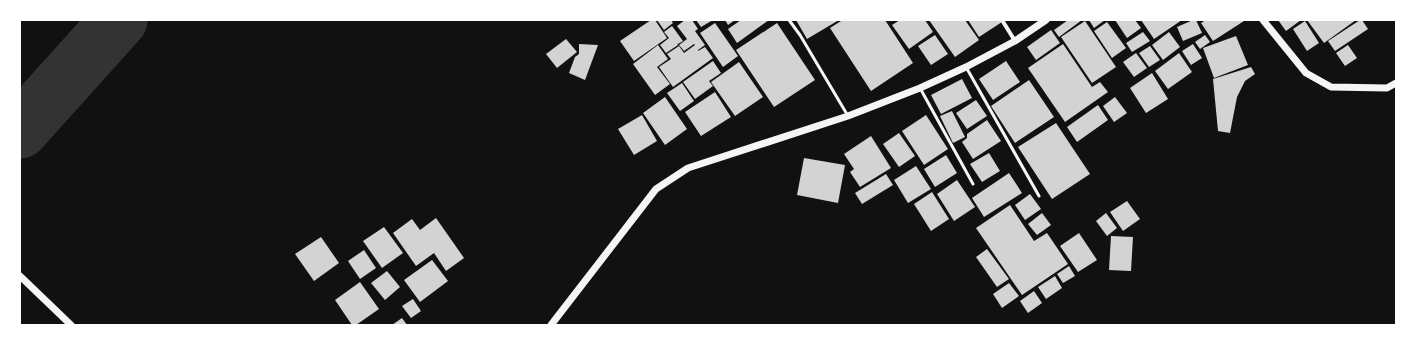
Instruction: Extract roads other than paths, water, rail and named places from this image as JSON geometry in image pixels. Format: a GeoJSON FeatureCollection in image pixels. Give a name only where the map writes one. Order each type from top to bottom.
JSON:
{"type":"FeatureCollection","features":[{"type":"Feature","properties":{"kind":"street"},"geometry":{"type":"LineString","coordinates":[[1002,20],[1015,41]]}},
{"type":"Feature","properties":{"kind":"street"},"geometry":{"type":"LineString","coordinates":[[551,325],[656,189],[688,168],[848,116],[920,88],[966,67],[1015,41],[1046,20]]}},
{"type":"Feature","properties":{"kind":"street"},"geometry":{"type":"LineString","coordinates":[[1263,20],[1306,73],[1331,87],[1360,89],[1387,88],[1396,83]]}},
{"type":"Feature","properties":{"kind":"street"},"geometry":{"type":"LineString","coordinates":[[20,276],[71,325]]}},
{"type":"Feature","properties":{"kind":"lane"},"geometry":{"type":"LineString","coordinates":[[789,20],[848,116]]}},
{"type":"Feature","properties":{"kind":"lane"},"geometry":{"type":"LineString","coordinates":[[966,67],[1039,196]]}},
{"type":"Feature","properties":{"kind":"lane"},"geometry":{"type":"LineString","coordinates":[[920,88],[973,184]]}},
{"type":"Feature","properties":{"kind":"waterway"},"geometry":{"type":"LineString","coordinates":[[20,130],[119,20]]}}]}
